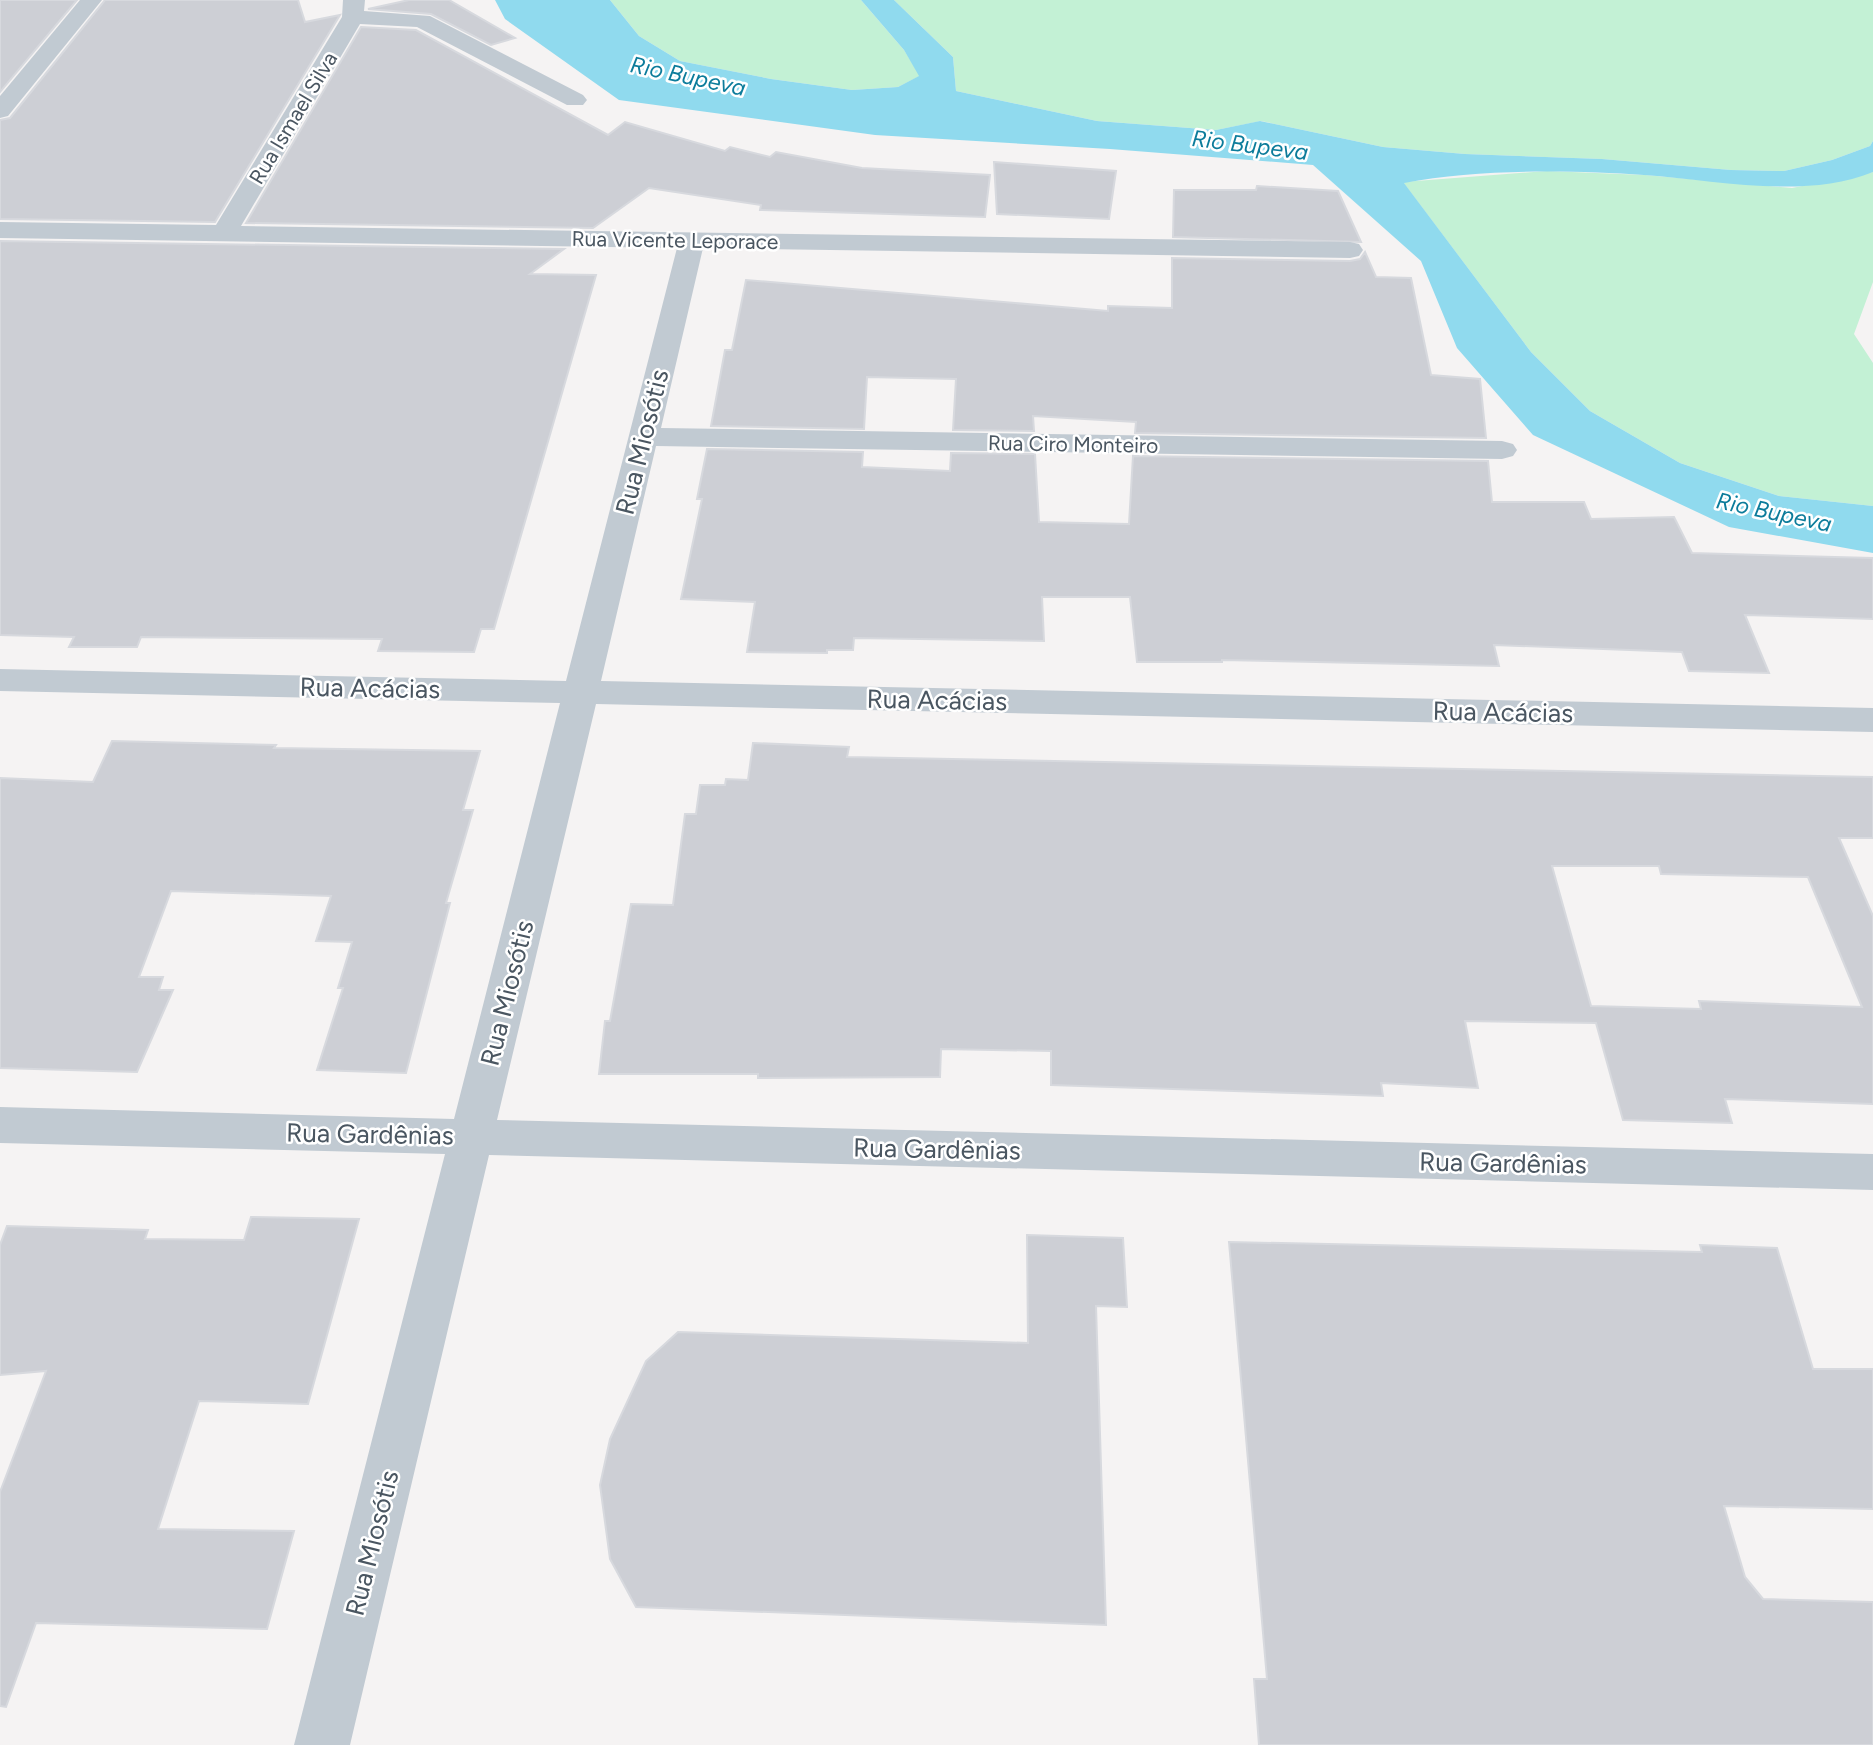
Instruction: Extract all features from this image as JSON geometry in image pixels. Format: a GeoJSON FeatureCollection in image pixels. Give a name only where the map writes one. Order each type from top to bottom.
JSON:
{"type":"FeatureCollection","features":[{"type":"Feature","properties":{"kind":"street"},"geometry":{"type":"LineString","coordinates":[[0,111],[91,0]]}},
{"type":"Feature","properties":{"kind":"street"},"geometry":{"type":"LineString","coordinates":[[353,8],[422,21],[575,100]]}},
{"type":"Feature","properties":{"kind":"street","name":"Rua Ismael Silva"},"geometry":{"type":"LineString","coordinates":[[224,233],[353,8]]}},
{"type":"Feature","properties":{"kind":"street","name":"Rua Vicente Leporace"},"geometry":{"type":"LineString","coordinates":[[0,230],[1350,250]]}},
{"type":"Feature","properties":{"kind":"street","name":"Rua Miosótis"},"geometry":{"type":"LineString","coordinates":[[322,1745],[692,240]]}},
{"type":"Feature","properties":{"kind":"street","name":"Rua Ciro Monteiro"},"geometry":{"type":"LineString","coordinates":[[644,437],[1502,450]]}},
{"type":"Feature","properties":{"kind":"street","name":"Rua Acácias"},"geometry":{"type":"LineString","coordinates":[[0,680],[1873,720]]}},
{"type":"Feature","properties":{"kind":"street","name":"Rua Gardênias"},"geometry":{"type":"LineString","coordinates":[[0,1125],[1873,1172]]}},
{"type":"Feature","properties":{"kind":"green space"},"geometry":{"type":"Polygon","coordinates":[[[610,0],[861,0],[904,50],[920,76],[898,87],[852,90],[771,79],[680,61],[639,36],[610,0]]]}},
{"type":"Feature","properties":{"kind":"green space"},"geometry":{"type":"Polygon","coordinates":[[[894,0],[1873,0],[1873,141],[1870,146],[1832,160],[1784,171],[1731,170],[1602,159],[1465,154],[1383,147],[1261,121],[1216,130],[1097,121],[956,91],[953,57],[894,0]]]}},
{"type":"Feature","properties":{"kind":"green space"},"geometry":{"type":"Polygon","coordinates":[[[1547,171],[1645,175],[1792,188],[1873,172],[1873,282],[1854,334],[1873,363],[1873,506],[1779,496],[1680,463],[1590,411],[1531,352],[1403,182],[1547,171]]]}},
{"type":"Feature","properties":{"kind":"water","name":"Rio Bupeva"},"geometry":{"type":"Polygon","coordinates":[[[495,0],[610,0],[639,36],[680,61],[771,79],[852,90],[898,87],[919,76],[904,50],[861,0],[894,0],[953,57],[956,91],[1097,121],[1216,130],[1260,121],[1383,147],[1465,154],[1602,159],[1731,170],[1784,171],[1832,160],[1870,146],[1873,141],[1873,172],[1818,185],[1760,186],[1585,172],[1493,173],[1404,183],[1531,352],[1590,411],[1680,463],[1779,496],[1873,506],[1873,553],[1729,527],[1533,435],[1457,348],[1421,261],[1313,165],[875,135],[619,100],[505,19],[495,0]]]}},
{"type":"Feature","properties":{"kind":"building"},"geometry":{"type":"Polygon","coordinates":[[[0,0],[77,0],[0,92],[0,0]]]}},
{"type":"Feature","properties":{"kind":"building"},"geometry":{"type":"Polygon","coordinates":[[[105,0],[298,0],[305,22],[340,15],[215,222],[0,219],[0,120],[10,118],[105,0]]]}},
{"type":"Feature","properties":{"kind":"building"},"geometry":{"type":"Polygon","coordinates":[[[409,0],[449,0],[515,38],[491,45],[431,14],[368,9],[409,0]]]}},
{"type":"Feature","properties":{"kind":"building"},"geometry":{"type":"Polygon","coordinates":[[[361,27],[416,30],[608,135],[625,122],[725,151],[730,147],[770,157],[776,152],[862,168],[990,175],[985,217],[760,210],[761,205],[649,188],[593,228],[246,223],[361,27]]]}},
{"type":"Feature","properties":{"kind":"building"},"geometry":{"type":"Polygon","coordinates":[[[994,162],[1116,171],[1109,219],[997,214],[994,162]]]}},
{"type":"Feature","properties":{"kind":"building"},"geometry":{"type":"Polygon","coordinates":[[[1257,186],[1338,191],[1361,242],[1173,237],[1174,190],[1256,190],[1257,186]]]}},
{"type":"Feature","properties":{"kind":"building"},"geometry":{"type":"Polygon","coordinates":[[[0,241],[564,249],[530,274],[596,275],[494,629],[481,629],[474,652],[378,651],[382,639],[141,637],[137,647],[69,647],[74,637],[0,635],[0,241]]]}},
{"type":"Feature","properties":{"kind":"building"},"geometry":{"type":"Polygon","coordinates":[[[1365,252],[1376,277],[1411,278],[1431,375],[1480,379],[1486,438],[1135,433],[1136,422],[1033,416],[1034,431],[953,430],[956,379],[867,377],[864,429],[711,426],[725,350],[732,350],[746,280],[1108,311],[1108,306],[1172,308],[1172,258],[1350,261],[1360,259],[1365,252]]]}},
{"type":"Feature","properties":{"kind":"building"},"geometry":{"type":"Polygon","coordinates":[[[707,449],[863,452],[862,467],[950,471],[951,453],[1035,454],[1039,522],[1129,524],[1133,456],[1488,461],[1492,502],[1584,502],[1591,519],[1674,517],[1692,553],[1873,558],[1873,619],[1745,615],[1769,673],[1689,671],[1682,652],[1494,645],[1499,666],[1222,660],[1137,662],[1130,597],[1042,597],[1044,641],[854,638],[853,650],[827,650],[827,653],[747,652],[755,602],[681,599],[702,499],[697,499],[707,449]]]}},
{"type":"Feature","properties":{"kind":"building"},"geometry":{"type":"Polygon","coordinates":[[[112,741],[276,745],[274,748],[480,751],[463,810],[473,810],[446,903],[450,903],[406,1073],[317,1070],[343,988],[338,988],[352,942],[316,941],[331,896],[171,891],[139,977],[163,977],[159,990],[173,990],[137,1072],[0,1068],[0,778],[93,782],[112,741]]]}},
{"type":"Feature","properties":{"kind":"building"},"geometry":{"type":"Polygon","coordinates":[[[753,743],[849,747],[847,757],[1873,777],[1873,838],[1839,838],[1873,916],[1873,1104],[1725,1099],[1732,1123],[1623,1120],[1596,1023],[1465,1021],[1478,1088],[1381,1083],[1383,1096],[1051,1085],[1051,1051],[941,1049],[940,1077],[758,1078],[758,1074],[599,1074],[605,1021],[610,1021],[631,904],[673,905],[685,814],[696,814],[700,785],[725,785],[726,779],[748,780],[753,743]],[[1552,866],[1591,1006],[1701,1009],[1699,1001],[1862,1007],[1808,877],[1661,874],[1659,866],[1552,866]]]}},
{"type":"Feature","properties":{"kind":"building"},"geometry":{"type":"Polygon","coordinates":[[[251,1217],[359,1219],[308,1404],[199,1401],[158,1529],[294,1531],[267,1629],[36,1623],[6,1707],[0,1706],[0,1492],[46,1371],[0,1375],[0,1245],[7,1226],[148,1230],[145,1239],[244,1240],[251,1217]]]}},
{"type":"Feature","properties":{"kind":"building"},"geometry":{"type":"Polygon","coordinates":[[[1027,1235],[1123,1238],[1127,1307],[1096,1306],[1106,1625],[636,1607],[610,1559],[600,1485],[610,1439],[646,1361],[678,1332],[1028,1343],[1027,1235]]]}},
{"type":"Feature","properties":{"kind":"building"},"geometry":{"type":"Polygon","coordinates":[[[1229,1242],[1702,1252],[1700,1245],[1777,1248],[1813,1369],[1873,1369],[1873,1509],[1724,1506],[1745,1577],[1763,1599],[1873,1602],[1873,1745],[1259,1745],[1254,1679],[1267,1679],[1229,1242]]]}}]}
